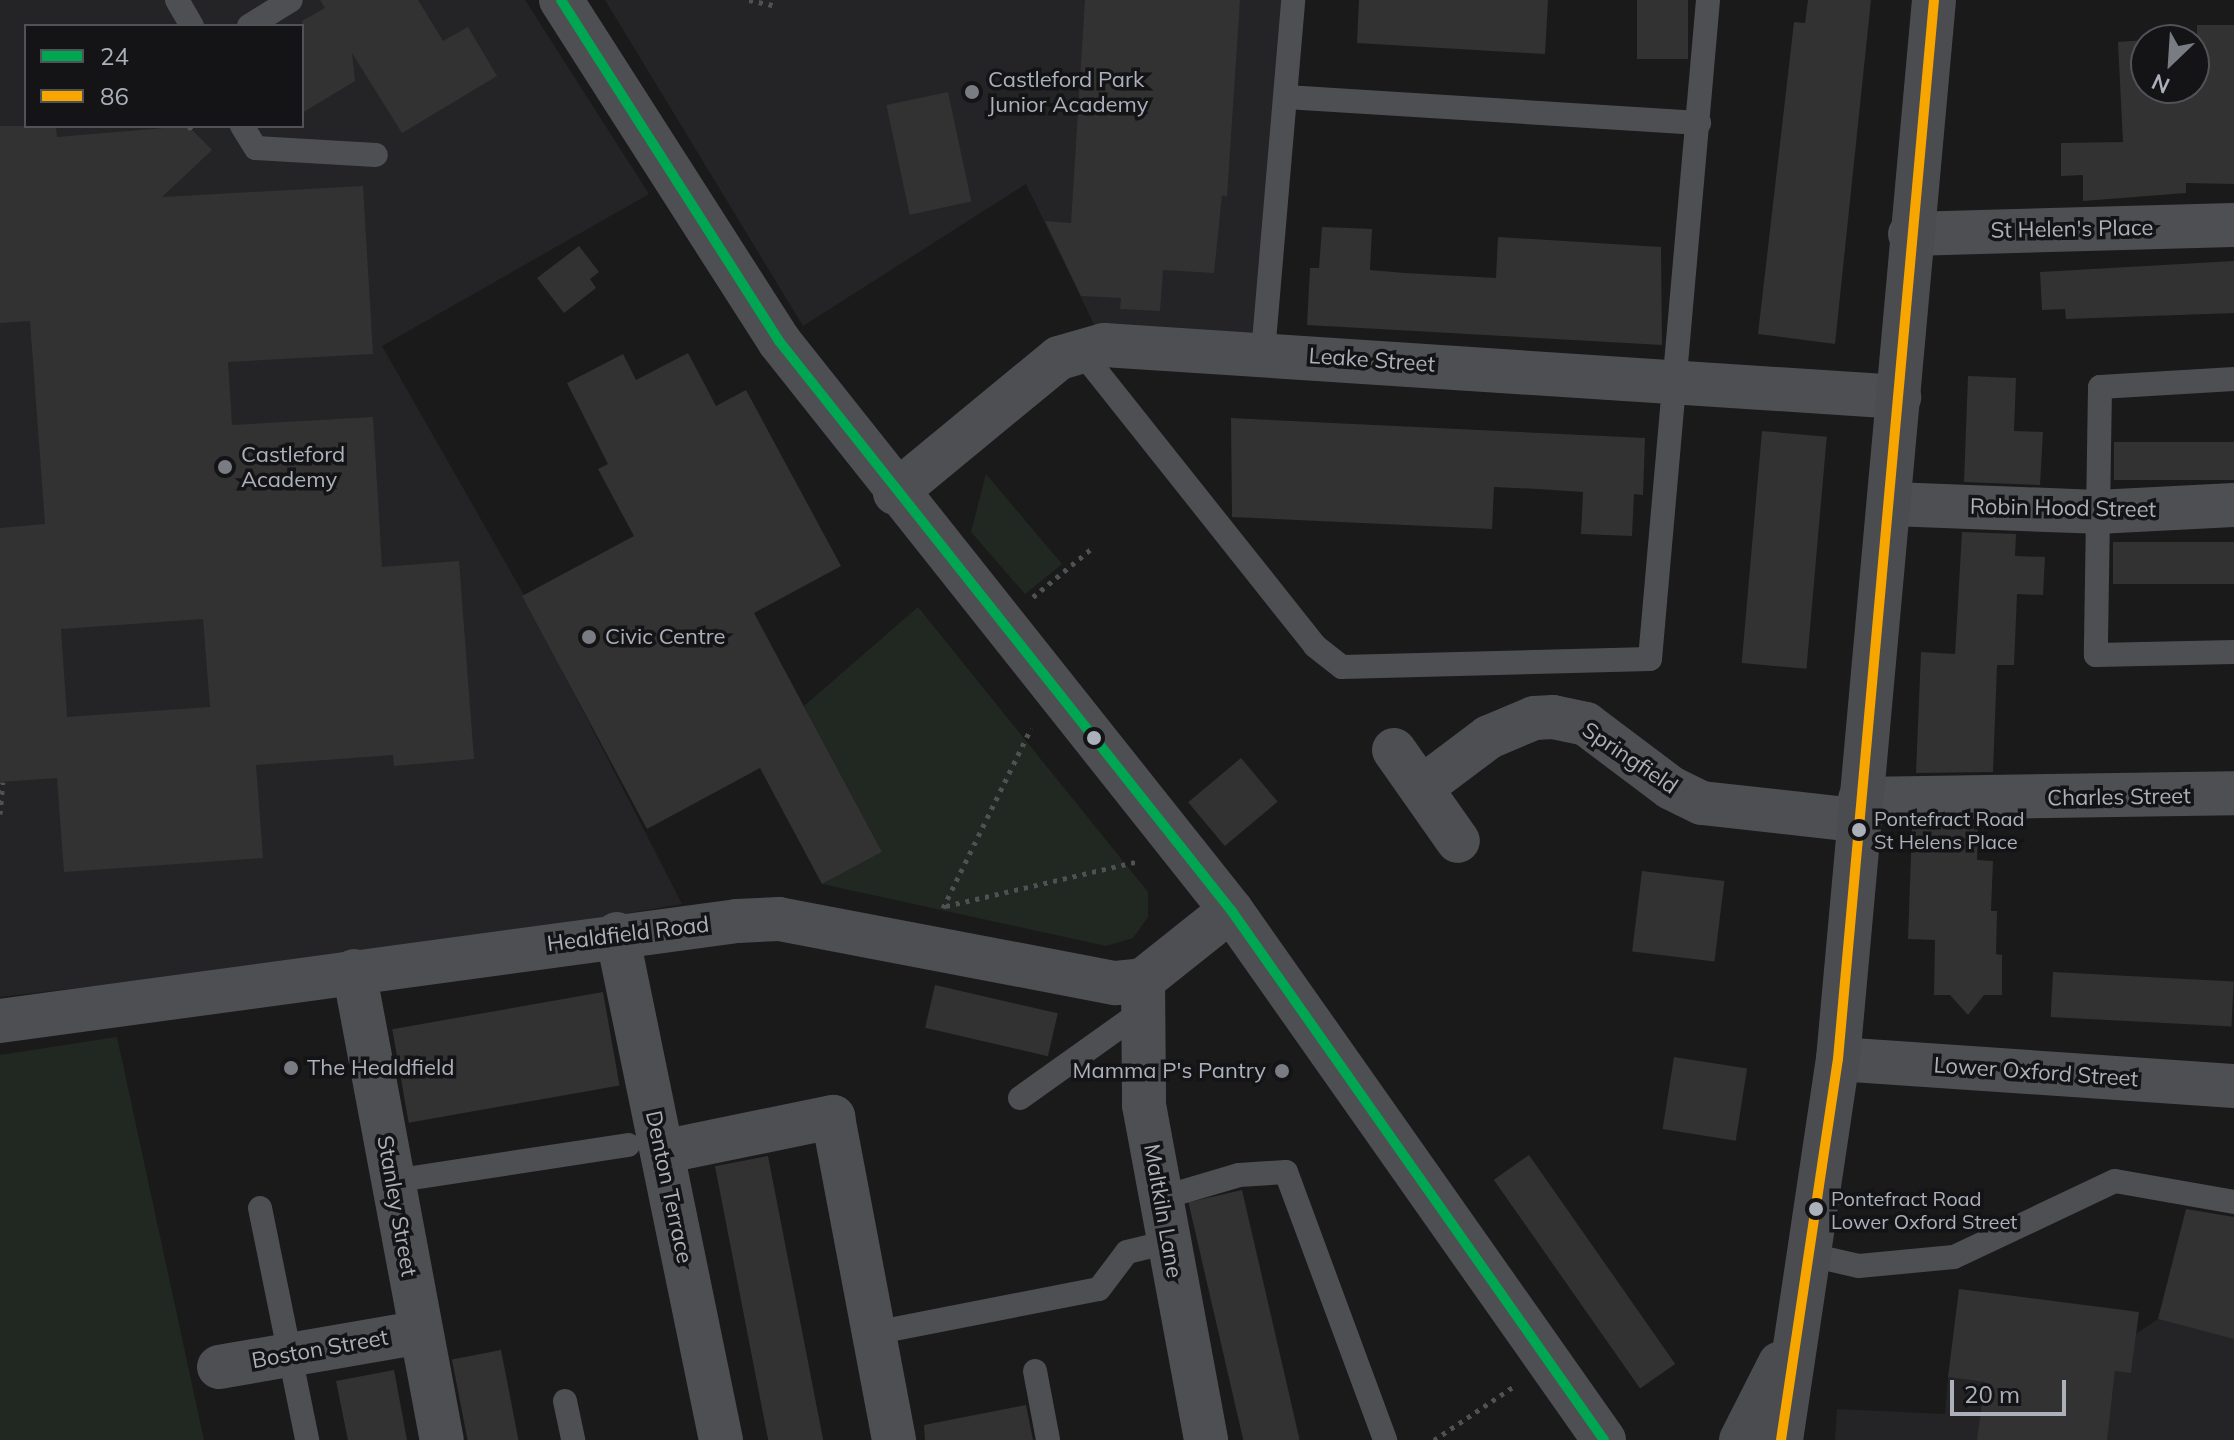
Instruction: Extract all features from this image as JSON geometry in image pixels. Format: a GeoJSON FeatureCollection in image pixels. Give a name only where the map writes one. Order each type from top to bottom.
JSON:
{"type":"FeatureCollection","features":[{"type":"Feature","properties":{"kind":"main road"},"geometry":{"type":"LineString","coordinates":[[1781,1440],[1792,1340],[1838,1059],[1858,810],[1892,504],[1910,234],[1934,0]]}},
{"type":"Feature","properties":{"kind":"main road"},"geometry":{"type":"LineString","coordinates":[[1741,1440],[1792,1340]]}},
{"type":"Feature","properties":{"kind":"street"},"geometry":{"type":"LineString","coordinates":[[561,0],[779,341],[895,493],[1231,910],[1604,1440]]}},
{"type":"Feature","properties":{"kind":"street","name":"St Helen's Place"},"geometry":{"type":"LineString","coordinates":[[1910,234],[2234,225]]}},
{"type":"Feature","properties":{"kind":"street"},"geometry":{"type":"LineString","coordinates":[[895,493],[1059,358],[1079,349]]}},
{"type":"Feature","properties":{"kind":"street","name":"Leake Street"},"geometry":{"type":"LineString","coordinates":[[1079,349],[1263,353],[1899,397]]}},
{"type":"Feature","properties":{"kind":"street","name":"Robin Hood Street"},"geometry":{"type":"LineString","coordinates":[[1892,504],[2097,512],[2234,505]]}},
{"type":"Feature","properties":{"kind":"street","name":"Springfield"},"geometry":{"type":"LineString","coordinates":[[1421,788],[1489,737],[1534,718],[1553,717],[1586,724],[1671,788],[1702,803],[1858,810]]}},
{"type":"Feature","properties":{"kind":"street"},"geometry":{"type":"LineString","coordinates":[[1394,750],[1458,841]]}},
{"type":"Feature","properties":{"kind":"street","name":"Charles Street"},"geometry":{"type":"LineString","coordinates":[[1858,810],[2234,793]]}},
{"type":"Feature","properties":{"kind":"street"},"geometry":{"type":"LineString","coordinates":[[1141,997],[1231,910]]}},
{"type":"Feature","properties":{"kind":"street","name":"Healdfield Road"},"geometry":{"type":"LineString","coordinates":[[0,1021],[617,934],[779,919],[1116,983],[1141,997]]}},
{"type":"Feature","properties":{"kind":"street","name":"Denton Terrace"},"geometry":{"type":"LineString","coordinates":[[617,934],[645,1149],[721,1440]]}},
{"type":"Feature","properties":{"kind":"street","name":"Stanley Street"},"geometry":{"type":"LineString","coordinates":[[354,971],[442,1440]]}},
{"type":"Feature","properties":{"kind":"street","name":"Maltkiln Lane"},"geometry":{"type":"LineString","coordinates":[[1141,997],[1144,1105],[1206,1440]]}},
{"type":"Feature","properties":{"kind":"street","name":"Lower Oxford Street"},"geometry":{"type":"LineString","coordinates":[[1838,1059],[2234,1086]]}},
{"type":"Feature","properties":{"kind":"street"},"geometry":{"type":"LineString","coordinates":[[645,1149],[833,1117],[894,1440]]}},
{"type":"Feature","properties":{"kind":"street","name":"Boston Street"},"geometry":{"type":"LineString","coordinates":[[219,1367],[421,1332]]}},
{"type":"Feature","properties":{"kind":"lane"},"geometry":{"type":"LineString","coordinates":[[177,0],[191,24]]}},
{"type":"Feature","properties":{"kind":"lane"},"geometry":{"type":"LineString","coordinates":[[252,24],[291,0]]}},
{"type":"Feature","properties":{"kind":"lane"},"geometry":{"type":"LineString","coordinates":[[1263,353],[1293,0]]}},
{"type":"Feature","properties":{"kind":"lane"},"geometry":{"type":"LineString","coordinates":[[1079,349],[1315,646],[1342,667],[1650,659],[1708,0]]}},
{"type":"Feature","properties":{"kind":"lane"},"geometry":{"type":"LineString","coordinates":[[1286,97],[1699,123]]}},
{"type":"Feature","properties":{"kind":"lane"},"geometry":{"type":"LineString","coordinates":[[243,128],[256,148],[376,155]]}},
{"type":"Feature","properties":{"kind":"lane"},"geometry":{"type":"LineString","coordinates":[[2234,379],[2100,387],[2096,655],[2234,652]]}},
{"type":"Feature","properties":{"kind":"lane"},"geometry":{"type":"LineString","coordinates":[[1020,1098],[1141,997]]}},
{"type":"Feature","properties":{"kind":"lane"},"geometry":{"type":"LineString","coordinates":[[393,1181],[645,1149]]}},
{"type":"Feature","properties":{"kind":"lane"},"geometry":{"type":"LineString","coordinates":[[1161,1198],[1239,1175],[1286,1172],[1385,1440]]}},
{"type":"Feature","properties":{"kind":"lane"},"geometry":{"type":"LineString","coordinates":[[1806,1254],[1859,1266],[1954,1257],[2115,1181],[2234,1202]]}},
{"type":"Feature","properties":{"kind":"lane"},"geometry":{"type":"LineString","coordinates":[[260,1208],[307,1440]]}},
{"type":"Feature","properties":{"kind":"lane"},"geometry":{"type":"LineString","coordinates":[[874,1333],[1099,1289],[1127,1252],[1168,1242]]}},
{"type":"Feature","properties":{"kind":"lane"},"geometry":{"type":"LineString","coordinates":[[1035,1371],[1048,1440]]}},
{"type":"Feature","properties":{"kind":"lane"},"geometry":{"type":"LineString","coordinates":[[565,1401],[573,1440]]}},
{"type":"Feature","properties":{"kind":"path"},"geometry":{"type":"LineString","coordinates":[[749,0],[773,5]]}},
{"type":"Feature","properties":{"kind":"path"},"geometry":{"type":"LineString","coordinates":[[191,128],[194,132]]}},
{"type":"Feature","properties":{"kind":"path"},"geometry":{"type":"LineString","coordinates":[[1021,606],[1091,549]]}},
{"type":"Feature","properties":{"kind":"path"},"geometry":{"type":"LineString","coordinates":[[922,947],[1031,738],[1027,718]]}},
{"type":"Feature","properties":{"kind":"path"},"geometry":{"type":"LineString","coordinates":[[0,814],[3,782]]}},
{"type":"Feature","properties":{"kind":"path"},"geometry":{"type":"LineString","coordinates":[[943,907],[1153,862]]}},
{"type":"Feature","properties":{"kind":"path"},"geometry":{"type":"LineString","coordinates":[[1434,1440],[1549,1363]]}},
{"type":"Feature","properties":{"kind":"shaded area","name":"Castleford Academy"},"geometry":{"type":"Polygon","coordinates":[[[0,0],[525,0],[649,194],[382,346],[520,588],[682,904],[420,948],[0,997],[0,0]]]}},
{"type":"Feature","properties":{"kind":"shaded area","name":"Castleford Park Junior Academy"},"geometry":{"type":"Polygon","coordinates":[[[605,0],[1290,0],[1263,353],[1104,345],[1026,184],[803,326],[605,0]]]}},
{"type":"Feature","properties":{"kind":"shaded area"},"geometry":{"type":"Polygon","coordinates":[[[986,474],[1062,564],[1025,594],[971,532],[986,474]]]}},
{"type":"Feature","properties":{"kind":"shaded area"},"geometry":{"type":"Polygon","coordinates":[[[918,607],[1148,892],[1148,917],[1133,938],[1106,946],[822,884],[882,852],[804,706],[918,607]]]}},
{"type":"Feature","properties":{"kind":"shaded area"},"geometry":{"type":"Polygon","coordinates":[[[117,1037],[204,1440],[0,1440],[0,1055],[117,1037]]]}},
{"type":"Feature","properties":{"kind":"shaded area"},"geometry":{"type":"Polygon","coordinates":[[[2158,1319],[2234,1338],[2234,1440],[1835,1440],[1837,1409],[1945,1414],[1948,1377],[2112,1398],[2115,1371],[2131,1372],[2136,1334],[2158,1319]]]}},
{"type":"Feature","properties":{"kind":"building"},"geometry":{"type":"Polygon","coordinates":[[[320,0],[418,0],[443,41],[468,27],[497,76],[402,133],[352,53],[355,81],[304,112],[302,21],[325,8],[320,0]]]}},
{"type":"Feature","properties":{"kind":"building"},"geometry":{"type":"Polygon","coordinates":[[[1085,0],[1240,0],[1227,197],[1222,195],[1214,273],[1163,270],[1160,311],[1120,309],[1121,298],[1081,296],[1045,221],[1071,223],[1085,0]]]}},
{"type":"Feature","properties":{"kind":"building"},"geometry":{"type":"Polygon","coordinates":[[[1359,0],[1548,0],[1545,54],[1357,43],[1359,0]]]}},
{"type":"Feature","properties":{"kind":"building"},"geometry":{"type":"Polygon","coordinates":[[[1637,0],[1688,0],[1688,59],[1637,59],[1637,0]]]}},
{"type":"Feature","properties":{"kind":"building"},"geometry":{"type":"Polygon","coordinates":[[[1808,0],[1871,0],[1835,344],[1758,334],[1794,22],[1805,23],[1808,0]]]}},
{"type":"Feature","properties":{"kind":"building"},"geometry":{"type":"Polygon","coordinates":[[[2210,25],[2234,25],[2234,184],[2186,183],[2186,193],[2083,201],[2083,175],[2061,176],[2061,143],[2123,142],[2118,42],[2130,41],[2130,104],[2210,104],[2210,25]]]}},
{"type":"Feature","properties":{"kind":"building"},"geometry":{"type":"Polygon","coordinates":[[[948,92],[971,202],[910,215],[886,105],[948,92]]]}},
{"type":"Feature","properties":{"kind":"building"},"geometry":{"type":"Polygon","coordinates":[[[0,126],[56,128],[57,137],[190,128],[212,150],[162,197],[363,186],[373,354],[228,362],[232,425],[373,417],[382,567],[459,561],[474,759],[394,766],[393,755],[256,765],[263,858],[64,872],[57,778],[0,782],[0,528],[45,524],[30,321],[0,323],[0,126]],[[203,619],[61,629],[67,717],[210,707],[203,619]]]}},
{"type":"Feature","properties":{"kind":"building"},"geometry":{"type":"Polygon","coordinates":[[[1322,227],[1372,229],[1370,270],[1405,273],[1496,278],[1498,237],[1661,247],[1662,345],[1307,325],[1310,268],[1319,268],[1322,227]]]}},
{"type":"Feature","properties":{"kind":"building"},"geometry":{"type":"Polygon","coordinates":[[[579,246],[599,272],[590,279],[596,288],[564,313],[537,278],[579,246]]]}},
{"type":"Feature","properties":{"kind":"building"},"geometry":{"type":"Polygon","coordinates":[[[2234,261],[2234,313],[2066,319],[2065,309],[2042,310],[2040,272],[2234,261]]]}},
{"type":"Feature","properties":{"kind":"building","name":"Civic Centre"},"geometry":{"type":"Polygon","coordinates":[[[688,353],[716,406],[746,390],[841,566],[754,613],[882,852],[822,884],[760,768],[647,829],[522,596],[634,536],[598,469],[608,464],[567,383],[623,354],[636,380],[688,353]]]}},
{"type":"Feature","properties":{"kind":"building"},"geometry":{"type":"Polygon","coordinates":[[[1968,376],[2016,378],[2014,431],[2043,432],[2040,485],[1964,482],[1968,376]]]}},
{"type":"Feature","properties":{"kind":"building"},"geometry":{"type":"Polygon","coordinates":[[[1231,418],[1645,438],[1643,495],[1634,494],[1632,536],[1581,534],[1583,492],[1538,489],[1494,487],[1492,529],[1232,517],[1231,418]]]}},
{"type":"Feature","properties":{"kind":"building"},"geometry":{"type":"Polygon","coordinates":[[[1762,431],[1827,437],[1806,669],[1742,663],[1762,431]]]}},
{"type":"Feature","properties":{"kind":"building"},"geometry":{"type":"Polygon","coordinates":[[[2114,442],[2234,442],[2234,480],[2114,480],[2114,442]]]}},
{"type":"Feature","properties":{"kind":"building"},"geometry":{"type":"Polygon","coordinates":[[[1962,532],[2016,534],[2015,556],[2045,557],[2043,595],[2017,594],[2014,665],[1997,665],[1993,772],[1916,773],[1921,652],[1955,654],[1962,532]]]}},
{"type":"Feature","properties":{"kind":"building"},"geometry":{"type":"Polygon","coordinates":[[[2113,542],[2234,542],[2234,584],[2113,584],[2113,542]]]}},
{"type":"Feature","properties":{"kind":"building"},"geometry":{"type":"Polygon","coordinates":[[[1241,758],[1278,802],[1225,846],[1188,802],[1241,758]]]}},
{"type":"Feature","properties":{"kind":"building"},"geometry":{"type":"Polygon","coordinates":[[[1978,822],[1977,860],[1993,861],[1991,911],[1997,911],[1996,954],[2002,955],[2002,995],[1984,995],[1968,1015],[1950,995],[1934,995],[1935,940],[1908,939],[1912,828],[1978,822]]]}},
{"type":"Feature","properties":{"kind":"building"},"geometry":{"type":"Polygon","coordinates":[[[1642,871],[1724,881],[1715,962],[1632,951],[1642,871]]]}},
{"type":"Feature","properties":{"kind":"building"},"geometry":{"type":"Polygon","coordinates":[[[2053,972],[2234,981],[2231,1026],[2051,1017],[2053,972]]]}},
{"type":"Feature","properties":{"kind":"building"},"geometry":{"type":"Polygon","coordinates":[[[935,985],[1058,1013],[1048,1056],[925,1028],[935,985]]]}},
{"type":"Feature","properties":{"kind":"building"},"geometry":{"type":"Polygon","coordinates":[[[603,992],[619,1086],[409,1123],[392,1029],[603,992]]]}},
{"type":"Feature","properties":{"kind":"building"},"geometry":{"type":"Polygon","coordinates":[[[1674,1057],[1747,1069],[1736,1141],[1663,1129],[1674,1057]]]}},
{"type":"Feature","properties":{"kind":"building"},"geometry":{"type":"Polygon","coordinates":[[[1529,1155],[1675,1364],[1640,1389],[1494,1180],[1529,1155]]]}},
{"type":"Feature","properties":{"kind":"building"},"geometry":{"type":"Polygon","coordinates":[[[768,1156],[823,1440],[768,1440],[715,1166],[768,1156]]]}},
{"type":"Feature","properties":{"kind":"building"},"geometry":{"type":"Polygon","coordinates":[[[1242,1190],[1300,1439],[1243,1440],[1188,1202],[1242,1190]]]}},
{"type":"Feature","properties":{"kind":"building"},"geometry":{"type":"Polygon","coordinates":[[[2186,1209],[2234,1217],[2234,1339],[2158,1319],[2186,1209]]]}},
{"type":"Feature","properties":{"kind":"building"},"geometry":{"type":"Polygon","coordinates":[[[1959,1289],[2139,1312],[2131,1373],[2115,1371],[2107,1440],[1977,1440],[1985,1382],[1948,1377],[1959,1289]]]}},
{"type":"Feature","properties":{"kind":"building"},"geometry":{"type":"Polygon","coordinates":[[[501,1350],[518,1440],[468,1440],[452,1360],[501,1350]]]}},
{"type":"Feature","properties":{"kind":"building"},"geometry":{"type":"Polygon","coordinates":[[[394,1370],[407,1440],[348,1440],[336,1381],[394,1370]]]}},
{"type":"Feature","properties":{"kind":"building"},"geometry":{"type":"Polygon","coordinates":[[[1026,1405],[1033,1440],[925,1440],[924,1425],[1026,1405]]]}},
{"type":"Feature","properties":{"kind":"transit line","name":"24"},"geometry":{"type":"LineString","coordinates":[[561,0],[779,341],[1231,910],[1604,1440]]}},
{"type":"Feature","properties":{"kind":"transit line","name":"86"},"geometry":{"type":"LineString","coordinates":[[1781,1440],[1838,1059],[1934,0]]}},
{"type":"Feature","properties":{"kind":"place","name":"Castleford Park Junior Academy"},"geometry":{"type":"Point","coordinates":[972,92]}},
{"type":"Feature","properties":{"kind":"place","name":"Castleford Academy"},"geometry":{"type":"Point","coordinates":[225,467]}},
{"type":"Feature","properties":{"kind":"place","name":"Civic Centre"},"geometry":{"type":"Point","coordinates":[589,637]}},
{"type":"Feature","properties":{"kind":"place","name":"Pontefract Road St Helens Place"},"geometry":{"type":"Point","coordinates":[1859,830]}},
{"type":"Feature","properties":{"kind":"place","name":"The Healdfield"},"geometry":{"type":"Point","coordinates":[291,1068]}},
{"type":"Feature","properties":{"kind":"place","name":"Mamma P's Pantry"},"geometry":{"type":"Point","coordinates":[1282,1071]}},
{"type":"Feature","properties":{"kind":"place","name":"Pontefract Road Lower Oxford Street"},"geometry":{"type":"Point","coordinates":[1816,1209]}}]}
